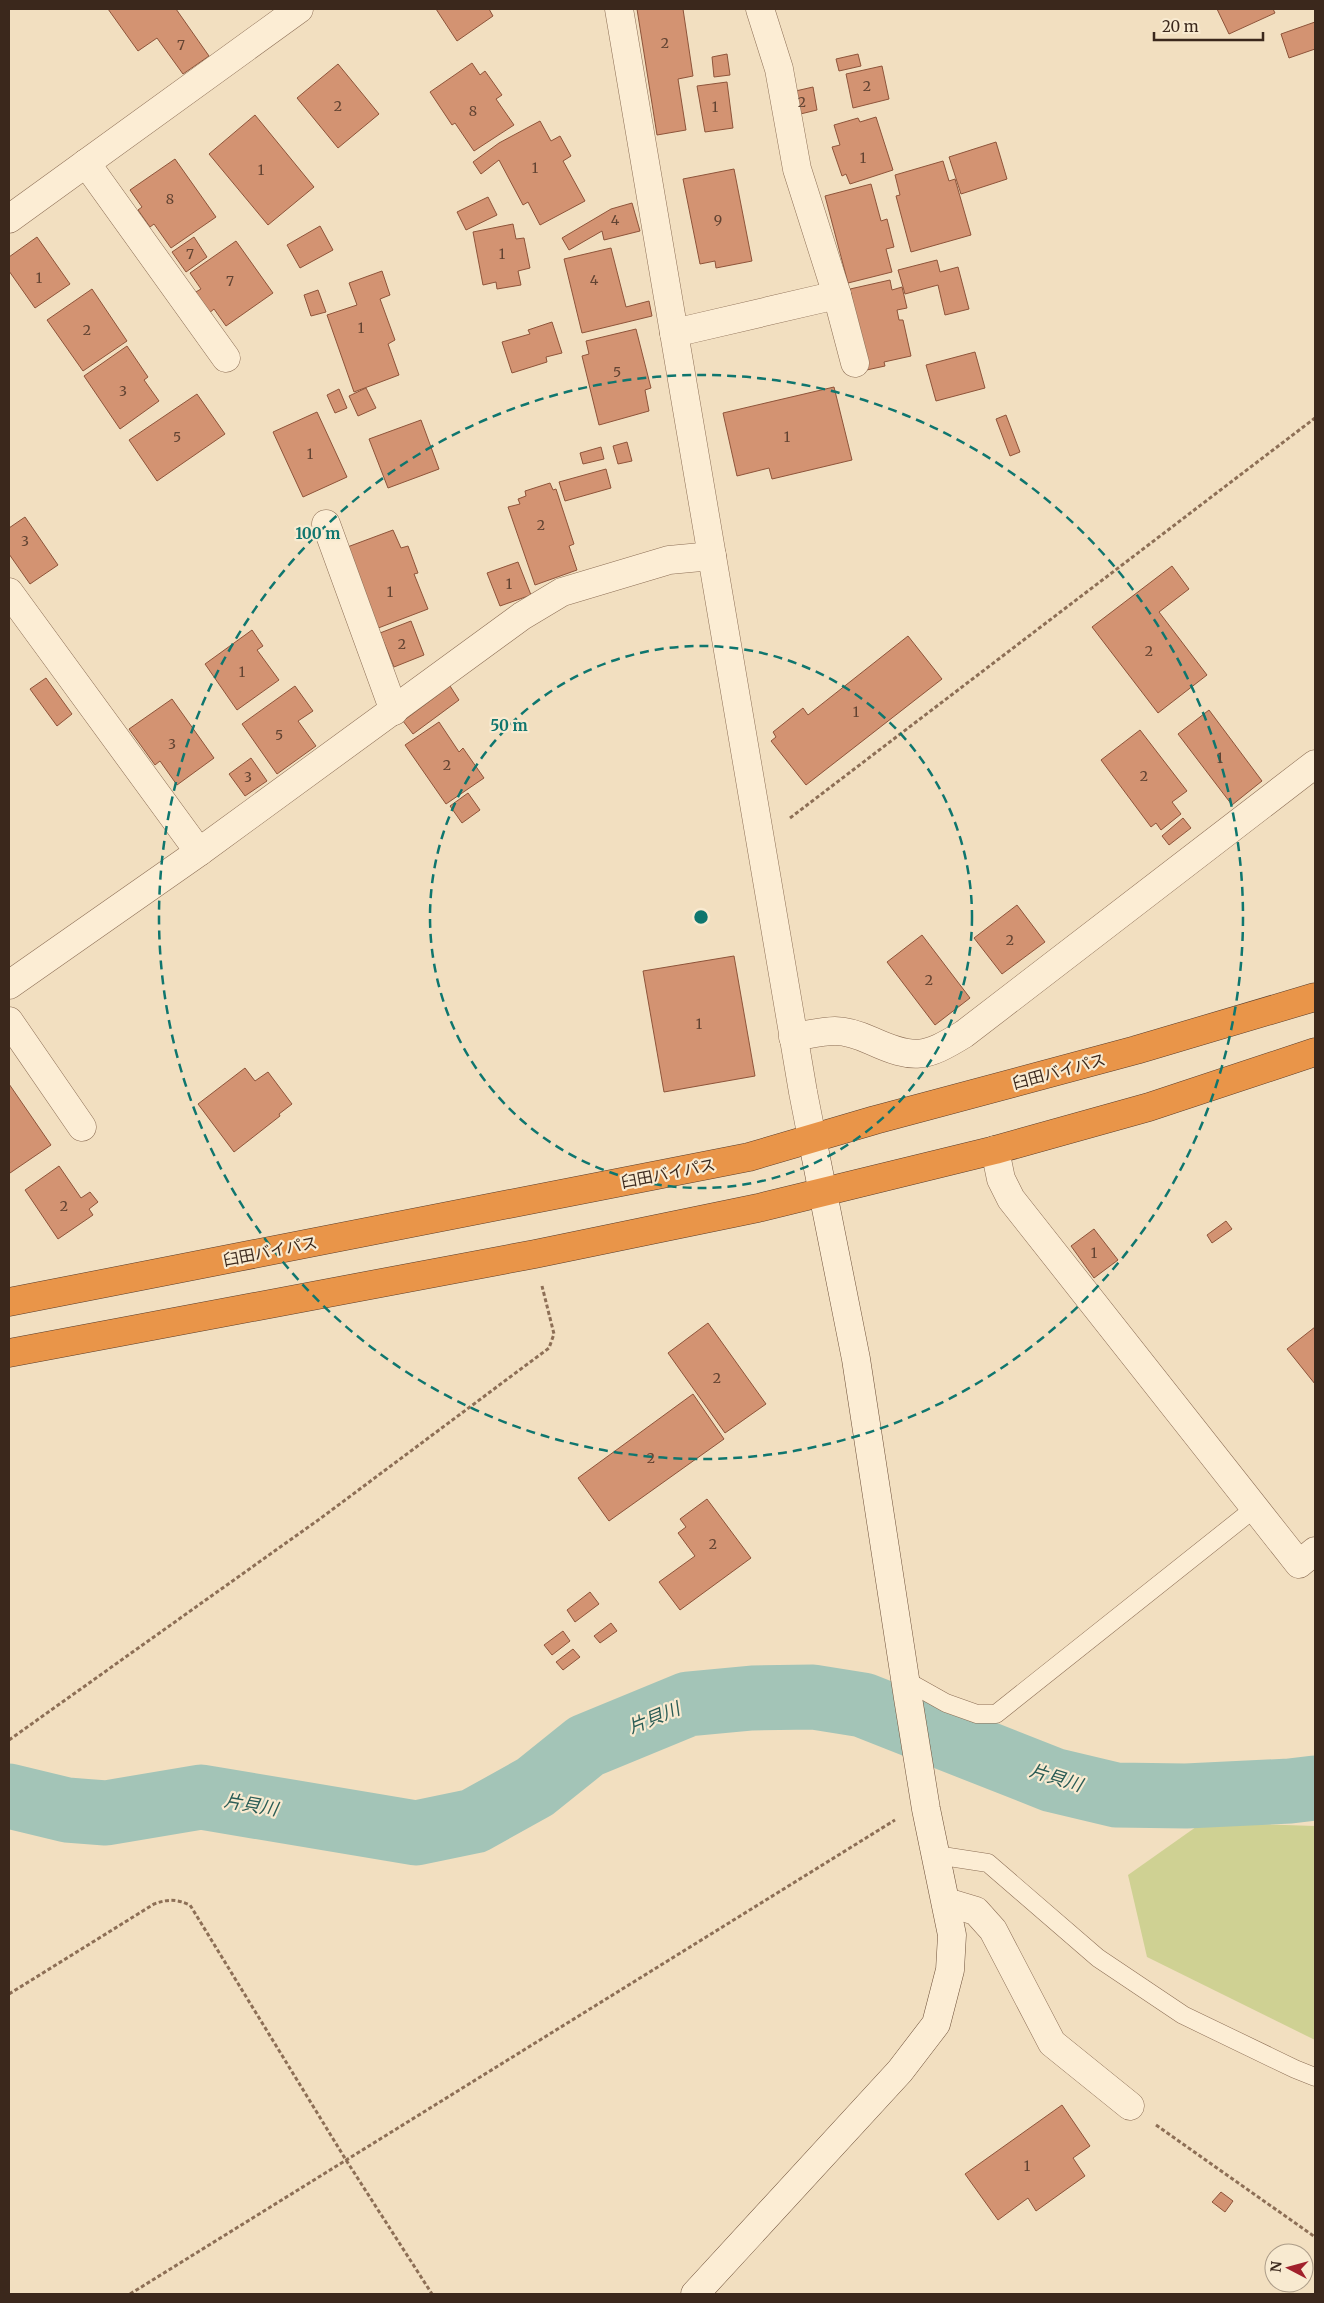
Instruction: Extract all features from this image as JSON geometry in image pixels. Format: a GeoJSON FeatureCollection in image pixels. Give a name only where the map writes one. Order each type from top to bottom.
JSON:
{"type":"FeatureCollection","features":[{"type":"Feature","properties":{"kind":"highway","name":"臼田バイパス"},"geometry":{"type":"LineString","coordinates":[[9,1302],[749,1157],[812,1138],[1136,1050],[1315,997]]}},
{"type":"Feature","properties":{"kind":"highway"},"geometry":{"type":"LineString","coordinates":[[9,1353],[535,1254],[758,1208],[995,1150],[1149,1107],[1315,1052]]}},
{"type":"Feature","properties":{"kind":"street"},"geometry":{"type":"LineString","coordinates":[[9,219],[299,9]]}},
{"type":"Feature","properties":{"kind":"street"},"geometry":{"type":"LineString","coordinates":[[619,9],[793,1037],[856,1359],[926,1809],[952,1935],[950,1970],[936,2024],[900,2071],[695,2294]]}},
{"type":"Feature","properties":{"kind":"street"},"geometry":{"type":"LineString","coordinates":[[760,9],[779,69],[797,168],[837,295],[855,363]]}},
{"type":"Feature","properties":{"kind":"street"},"geometry":{"type":"LineString","coordinates":[[86,163],[226,358]]}},
{"type":"Feature","properties":{"kind":"street"},"geometry":{"type":"LineString","coordinates":[[674,333],[837,295]]}},
{"type":"Feature","properties":{"kind":"street"},"geometry":{"type":"LineString","coordinates":[[326,524],[394,711]]}},
{"type":"Feature","properties":{"kind":"street"},"geometry":{"type":"LineString","coordinates":[[9,985],[199,852],[522,616],[562,592],[669,560],[712,556]]}},
{"type":"Feature","properties":{"kind":"street"},"geometry":{"type":"LineString","coordinates":[[9,592],[199,852]]}},
{"type":"Feature","properties":{"kind":"street"},"geometry":{"type":"LineString","coordinates":[[793,1037],[836,1030],[859,1035],[892,1050],[912,1055],[938,1050],[964,1034],[1315,764]]}},
{"type":"Feature","properties":{"kind":"street"},"geometry":{"type":"LineString","coordinates":[[9,1021],[82,1127]]}},
{"type":"Feature","properties":{"kind":"street"},"geometry":{"type":"LineString","coordinates":[[995,1150],[1001,1179],[1011,1199],[1299,1564],[1315,1551]]}},
{"type":"Feature","properties":{"kind":"street"},"geometry":{"type":"LineString","coordinates":[[946,1902],[976,1911],[993,1930],[1052,2042],[1130,2106]]}},
{"type":"Feature","properties":{"kind":"lane"},"geometry":{"type":"LineString","coordinates":[[906,1689],[977,1714],[996,1714],[1256,1508]]}},
{"type":"Feature","properties":{"kind":"lane"},"geometry":{"type":"LineString","coordinates":[[936,1855],[988,1863],[1098,1958],[1184,2015],[1295,2069],[1315,2076]]}},
{"type":"Feature","properties":{"kind":"path"},"geometry":{"type":"LineString","coordinates":[[761,839],[1315,418]]}},
{"type":"Feature","properties":{"kind":"path"},"geometry":{"type":"LineString","coordinates":[[9,1740],[321,1518],[550,1348],[554,1334],[535,1254]]}},
{"type":"Feature","properties":{"kind":"path"},"geometry":{"type":"LineString","coordinates":[[130,2294],[901,1817],[926,1809]]}},
{"type":"Feature","properties":{"kind":"path"},"geometry":{"type":"LineString","coordinates":[[9,1994],[154,1904],[166,1900],[181,1900],[190,1905],[346,2160],[432,2294]]}},
{"type":"Feature","properties":{"kind":"path"},"geometry":{"type":"LineString","coordinates":[[1130,2106],[1315,2237]]}},
{"type":"Feature","properties":{"kind":"green space"},"geometry":{"type":"Polygon","coordinates":[[[1203,1822],[1315,1826],[1315,2040],[1147,1957],[1128,1875],[1203,1822]]]}},
{"type":"Feature","properties":{"kind":"building"},"geometry":{"type":"Polygon","coordinates":[[[108,9],[176,9],[209,56],[183,74],[157,38],[138,51],[108,9]]]}},
{"type":"Feature","properties":{"kind":"building"},"geometry":{"type":"Polygon","coordinates":[[[436,9],[489,9],[493,16],[457,41],[436,9]]]}},
{"type":"Feature","properties":{"kind":"building"},"geometry":{"type":"Polygon","coordinates":[[[637,9],[683,9],[693,76],[678,79],[686,130],[657,135],[637,9]]]}},
{"type":"Feature","properties":{"kind":"building"},"geometry":{"type":"Polygon","coordinates":[[[1217,9],[1273,9],[1275,13],[1229,34],[1217,9]]]}},
{"type":"Feature","properties":{"kind":"building"},"geometry":{"type":"Polygon","coordinates":[[[1315,22],[1315,49],[1289,58],[1281,34],[1315,22]]]}},
{"type":"Feature","properties":{"kind":"building"},"geometry":{"type":"Polygon","coordinates":[[[727,54],[730,75],[714,77],[712,57],[727,54]]]}},
{"type":"Feature","properties":{"kind":"building"},"geometry":{"type":"Polygon","coordinates":[[[858,54],[861,66],[839,71],[836,59],[858,54]]]}},
{"type":"Feature","properties":{"kind":"building"},"geometry":{"type":"Polygon","coordinates":[[[472,63],[480,75],[485,71],[502,95],[496,99],[514,125],[474,151],[455,123],[452,125],[430,92],[472,63]]]}},
{"type":"Feature","properties":{"kind":"building"},"geometry":{"type":"Polygon","coordinates":[[[338,64],[379,114],[338,148],[297,98],[338,64]]]}},
{"type":"Feature","properties":{"kind":"building"},"geometry":{"type":"Polygon","coordinates":[[[882,66],[889,99],[853,108],[846,74],[882,66]]]}},
{"type":"Feature","properties":{"kind":"building"},"geometry":{"type":"Polygon","coordinates":[[[727,82],[733,128],[705,132],[697,86],[727,82]]]}},
{"type":"Feature","properties":{"kind":"building"},"geometry":{"type":"Polygon","coordinates":[[[813,87],[817,110],[792,116],[787,93],[813,87]]]}},
{"type":"Feature","properties":{"kind":"building"},"geometry":{"type":"Polygon","coordinates":[[[255,115],[314,187],[268,225],[209,154],[255,115]]]}},
{"type":"Feature","properties":{"kind":"building"},"geometry":{"type":"Polygon","coordinates":[[[876,117],[893,170],[850,184],[846,174],[842,176],[832,147],[840,145],[834,125],[858,118],[860,122],[876,117]]]}},
{"type":"Feature","properties":{"kind":"building"},"geometry":{"type":"Polygon","coordinates":[[[540,121],[551,141],[560,136],[571,156],[563,161],[585,201],[540,225],[528,202],[523,205],[499,160],[481,174],[473,162],[499,143],[540,121]]]}},
{"type":"Feature","properties":{"kind":"building"},"geometry":{"type":"Polygon","coordinates":[[[996,142],[1007,179],[961,194],[949,157],[996,142]]]}},
{"type":"Feature","properties":{"kind":"building"},"geometry":{"type":"Polygon","coordinates":[[[175,159],[216,217],[171,248],[154,224],[150,227],[138,210],[142,207],[130,190],[175,159]]]}},
{"type":"Feature","properties":{"kind":"building"},"geometry":{"type":"Polygon","coordinates":[[[943,161],[949,181],[955,179],[971,235],[911,252],[896,196],[900,195],[895,175],[943,161]]]}},
{"type":"Feature","properties":{"kind":"building"},"geometry":{"type":"Polygon","coordinates":[[[734,169],[752,261],[716,268],[715,261],[700,264],[683,179],[734,169]]]}},
{"type":"Feature","properties":{"kind":"building"},"geometry":{"type":"Polygon","coordinates":[[[871,184],[881,221],[887,219],[894,247],[886,249],[892,272],[848,283],[825,196],[871,184]]]}},
{"type":"Feature","properties":{"kind":"building"},"geometry":{"type":"Polygon","coordinates":[[[488,197],[497,215],[466,230],[457,212],[488,197]]]}},
{"type":"Feature","properties":{"kind":"building"},"geometry":{"type":"Polygon","coordinates":[[[632,203],[640,231],[604,240],[602,231],[569,250],[562,238],[611,209],[632,203]]]}},
{"type":"Feature","properties":{"kind":"building"},"geometry":{"type":"Polygon","coordinates":[[[513,224],[516,239],[524,238],[530,268],[518,271],[521,285],[497,289],[496,282],[483,285],[473,232],[513,224]]]}},
{"type":"Feature","properties":{"kind":"building"},"geometry":{"type":"Polygon","coordinates":[[[320,226],[333,250],[300,268],[287,245],[320,226]]]}},
{"type":"Feature","properties":{"kind":"building"},"geometry":{"type":"Polygon","coordinates":[[[37,237],[70,284],[35,308],[9,271],[9,257],[37,237]]]}},
{"type":"Feature","properties":{"kind":"building"},"geometry":{"type":"Polygon","coordinates":[[[194,237],[207,257],[186,272],[172,252],[194,237]]]}},
{"type":"Feature","properties":{"kind":"building"},"geometry":{"type":"Polygon","coordinates":[[[236,241],[273,293],[226,326],[214,309],[208,314],[194,293],[201,289],[190,273],[236,241]]]}},
{"type":"Feature","properties":{"kind":"building"},"geometry":{"type":"Polygon","coordinates":[[[611,248],[626,307],[649,301],[652,316],[582,333],[564,259],[611,248]]]}},
{"type":"Feature","properties":{"kind":"building"},"geometry":{"type":"Polygon","coordinates":[[[937,260],[940,272],[958,267],[969,309],[945,315],[938,285],[905,294],[898,270],[937,260]]]}},
{"type":"Feature","properties":{"kind":"building"},"geometry":{"type":"Polygon","coordinates":[[[382,271],[390,295],[380,299],[395,340],[388,344],[399,375],[354,392],[327,315],[357,305],[349,283],[382,271]]]}},
{"type":"Feature","properties":{"kind":"building"},"geometry":{"type":"Polygon","coordinates":[[[890,280],[892,290],[902,287],[907,308],[897,310],[899,320],[903,320],[911,356],[884,362],[885,366],[862,371],[861,341],[850,289],[890,280]]]}},
{"type":"Feature","properties":{"kind":"building"},"geometry":{"type":"Polygon","coordinates":[[[92,289],[127,341],[83,371],[47,320],[92,289]]]}},
{"type":"Feature","properties":{"kind":"building"},"geometry":{"type":"Polygon","coordinates":[[[318,290],[326,312],[311,316],[304,295],[318,290]]]}},
{"type":"Feature","properties":{"kind":"building"},"geometry":{"type":"Polygon","coordinates":[[[552,322],[562,353],[546,357],[547,362],[512,373],[502,342],[530,334],[528,330],[552,322]]]}},
{"type":"Feature","properties":{"kind":"building"},"geometry":{"type":"Polygon","coordinates":[[[636,329],[651,388],[645,390],[649,411],[599,425],[582,356],[589,354],[586,341],[636,329]]]}},
{"type":"Feature","properties":{"kind":"building"},"geometry":{"type":"Polygon","coordinates":[[[127,346],[148,377],[144,380],[159,401],[120,429],[84,376],[127,346]]]}},
{"type":"Feature","properties":{"kind":"building"},"geometry":{"type":"Polygon","coordinates":[[[975,352],[985,388],[936,401],[926,365],[975,352]]]}},
{"type":"Feature","properties":{"kind":"building"},"geometry":{"type":"Polygon","coordinates":[[[834,387],[852,460],[772,479],[769,468],[737,476],[723,413],[834,387]]]}},
{"type":"Feature","properties":{"kind":"building"},"geometry":{"type":"Polygon","coordinates":[[[366,388],[376,408],[358,416],[349,396],[366,388]]]}},
{"type":"Feature","properties":{"kind":"building"},"geometry":{"type":"Polygon","coordinates":[[[339,389],[347,408],[335,413],[327,395],[339,389]]]}},
{"type":"Feature","properties":{"kind":"building"},"geometry":{"type":"Polygon","coordinates":[[[197,394],[225,434],[157,481],[129,440],[197,394]]]}},
{"type":"Feature","properties":{"kind":"building"},"geometry":{"type":"Polygon","coordinates":[[[317,412],[347,477],[303,497],[273,432],[317,412]]]}},
{"type":"Feature","properties":{"kind":"building"},"geometry":{"type":"Polygon","coordinates":[[[1006,415],[1020,452],[1010,456],[996,419],[1006,415]]]}},
{"type":"Feature","properties":{"kind":"building"},"geometry":{"type":"Polygon","coordinates":[[[421,420],[439,469],[388,488],[369,439],[421,420]]]}},
{"type":"Feature","properties":{"kind":"building"},"geometry":{"type":"Polygon","coordinates":[[[627,442],[632,461],[618,464],[613,446],[627,442]]]}},
{"type":"Feature","properties":{"kind":"building"},"geometry":{"type":"Polygon","coordinates":[[[601,447],[604,459],[583,464],[580,453],[601,447]]]}},
{"type":"Feature","properties":{"kind":"building"},"geometry":{"type":"Polygon","coordinates":[[[606,469],[611,488],[565,501],[559,482],[606,469]]]}},
{"type":"Feature","properties":{"kind":"building"},"geometry":{"type":"Polygon","coordinates":[[[550,483],[553,490],[556,489],[574,544],[569,546],[577,570],[535,585],[508,507],[520,504],[518,499],[526,496],[525,491],[550,483]]]}},
{"type":"Feature","properties":{"kind":"building"},"geometry":{"type":"Polygon","coordinates":[[[25,517],[58,565],[30,584],[9,554],[9,528],[25,517]]]}},
{"type":"Feature","properties":{"kind":"building"},"geometry":{"type":"Polygon","coordinates":[[[393,530],[401,548],[408,546],[418,573],[414,574],[428,609],[373,630],[342,549],[393,530]]]}},
{"type":"Feature","properties":{"kind":"building"},"geometry":{"type":"Polygon","coordinates":[[[518,562],[531,595],[500,606],[487,573],[518,562]]]}},
{"type":"Feature","properties":{"kind":"building"},"geometry":{"type":"Polygon","coordinates":[[[1172,566],[1189,589],[1159,612],[1207,675],[1158,713],[1092,627],[1172,566]]]}},
{"type":"Feature","properties":{"kind":"building"},"geometry":{"type":"Polygon","coordinates":[[[411,621],[424,655],[394,667],[380,633],[411,621]]]}},
{"type":"Feature","properties":{"kind":"building"},"geometry":{"type":"Polygon","coordinates":[[[252,630],[263,646],[257,650],[279,680],[237,710],[205,664],[252,630]]]}},
{"type":"Feature","properties":{"kind":"building"},"geometry":{"type":"Polygon","coordinates":[[[908,636],[942,679],[806,785],[771,741],[776,737],[773,732],[803,708],[808,715],[908,636]]]}},
{"type":"Feature","properties":{"kind":"building"},"geometry":{"type":"Polygon","coordinates":[[[46,678],[72,714],[57,726],[30,689],[46,678]]]}},
{"type":"Feature","properties":{"kind":"building"},"geometry":{"type":"Polygon","coordinates":[[[295,686],[313,711],[298,721],[316,746],[277,774],[242,724],[295,686]]]}},
{"type":"Feature","properties":{"kind":"building"},"geometry":{"type":"Polygon","coordinates":[[[450,686],[459,700],[413,734],[403,721],[450,686]]]}},
{"type":"Feature","properties":{"kind":"building"},"geometry":{"type":"Polygon","coordinates":[[[172,699],[214,758],[177,785],[160,761],[155,765],[129,729],[172,699]]]}},
{"type":"Feature","properties":{"kind":"building"},"geometry":{"type":"Polygon","coordinates":[[[1209,710],[1262,781],[1232,805],[1178,734],[1209,710]]]}},
{"type":"Feature","properties":{"kind":"building"},"geometry":{"type":"Polygon","coordinates":[[[439,722],[459,752],[463,748],[484,778],[446,804],[405,745],[439,722]]]}},
{"type":"Feature","properties":{"kind":"building"},"geometry":{"type":"Polygon","coordinates":[[[1140,730],[1187,791],[1172,802],[1181,814],[1161,830],[1156,823],[1151,827],[1101,760],[1140,730]]]}},
{"type":"Feature","properties":{"kind":"building"},"geometry":{"type":"Polygon","coordinates":[[[251,758],[267,781],[245,796],[229,774],[251,758]]]}},
{"type":"Feature","properties":{"kind":"building"},"geometry":{"type":"Polygon","coordinates":[[[468,793],[480,810],[462,823],[450,806],[468,793]]]}},
{"type":"Feature","properties":{"kind":"building"},"geometry":{"type":"Polygon","coordinates":[[[1183,818],[1191,828],[1169,845],[1162,836],[1183,818]]]}},
{"type":"Feature","properties":{"kind":"building"},"geometry":{"type":"Polygon","coordinates":[[[1017,905],[1045,942],[1002,974],[974,938],[1017,905]]]}},
{"type":"Feature","properties":{"kind":"building"},"geometry":{"type":"Polygon","coordinates":[[[922,935],[970,998],[935,1025],[887,962],[922,935]]]}},
{"type":"Feature","properties":{"kind":"building"},"geometry":{"type":"Polygon","coordinates":[[[734,956],[755,1076],[664,1092],[643,971],[734,956]]]}},
{"type":"Feature","properties":{"kind":"building"},"geometry":{"type":"Polygon","coordinates":[[[245,1068],[255,1081],[268,1072],[292,1104],[279,1114],[280,1116],[234,1152],[198,1104],[245,1068]]]}},
{"type":"Feature","properties":{"kind":"building"},"geometry":{"type":"Polygon","coordinates":[[[9,1084],[51,1145],[10,1173],[9,1172],[9,1084]]]}},
{"type":"Feature","properties":{"kind":"building"},"geometry":{"type":"Polygon","coordinates":[[[59,1166],[81,1198],[90,1192],[98,1202],[89,1209],[93,1215],[58,1239],[25,1190],[59,1166]]]}},
{"type":"Feature","properties":{"kind":"building"},"geometry":{"type":"Polygon","coordinates":[[[1226,1221],[1232,1229],[1212,1243],[1207,1235],[1226,1221]]]}},
{"type":"Feature","properties":{"kind":"building"},"geometry":{"type":"Polygon","coordinates":[[[1094,1229],[1118,1260],[1094,1278],[1071,1246],[1094,1229]]]}},
{"type":"Feature","properties":{"kind":"building"},"geometry":{"type":"Polygon","coordinates":[[[708,1323],[766,1404],[725,1433],[668,1353],[708,1323]]]}},
{"type":"Feature","properties":{"kind":"building"},"geometry":{"type":"Polygon","coordinates":[[[1315,1327],[1315,1384],[1287,1349],[1315,1327]]]}},
{"type":"Feature","properties":{"kind":"building"},"geometry":{"type":"Polygon","coordinates":[[[693,1394],[724,1439],[609,1521],[578,1478],[693,1394]]]}},
{"type":"Feature","properties":{"kind":"building"},"geometry":{"type":"Polygon","coordinates":[[[707,1499],[751,1558],[680,1610],[659,1582],[695,1556],[678,1533],[686,1527],[680,1519],[707,1499]]]}},
{"type":"Feature","properties":{"kind":"building"},"geometry":{"type":"Polygon","coordinates":[[[590,1592],[599,1604],[575,1622],[567,1610],[590,1592]]]}},
{"type":"Feature","properties":{"kind":"building"},"geometry":{"type":"Polygon","coordinates":[[[611,1623],[617,1631],[600,1643],[594,1636],[611,1623]]]}},
{"type":"Feature","properties":{"kind":"building"},"geometry":{"type":"Polygon","coordinates":[[[563,1631],[570,1641],[552,1655],[544,1645],[563,1631]]]}},
{"type":"Feature","properties":{"kind":"building"},"geometry":{"type":"Polygon","coordinates":[[[573,1649],[580,1657],[563,1670],[556,1662],[573,1649]]]}},
{"type":"Feature","properties":{"kind":"building"},"geometry":{"type":"Polygon","coordinates":[[[1062,2105],[1090,2146],[1073,2158],[1085,2176],[1036,2211],[1028,2198],[998,2220],[965,2174],[1062,2105]]]}},
{"type":"Feature","properties":{"kind":"building"},"geometry":{"type":"Polygon","coordinates":[[[1221,2192],[1233,2201],[1225,2212],[1212,2202],[1221,2192]]]}},
{"type":"Feature","properties":{"kind":"waterway","name":"片貝川"},"geometry":{"type":"LineString","coordinates":[[9,1796],[67,1810],[106,1813],[201,1797],[416,1833],[474,1821],[535,1787],[586,1746],[688,1704],[752,1698],[813,1697],[863,1705],[1053,1780],[1116,1795],[1186,1796],[1315,1788]]}}]}
